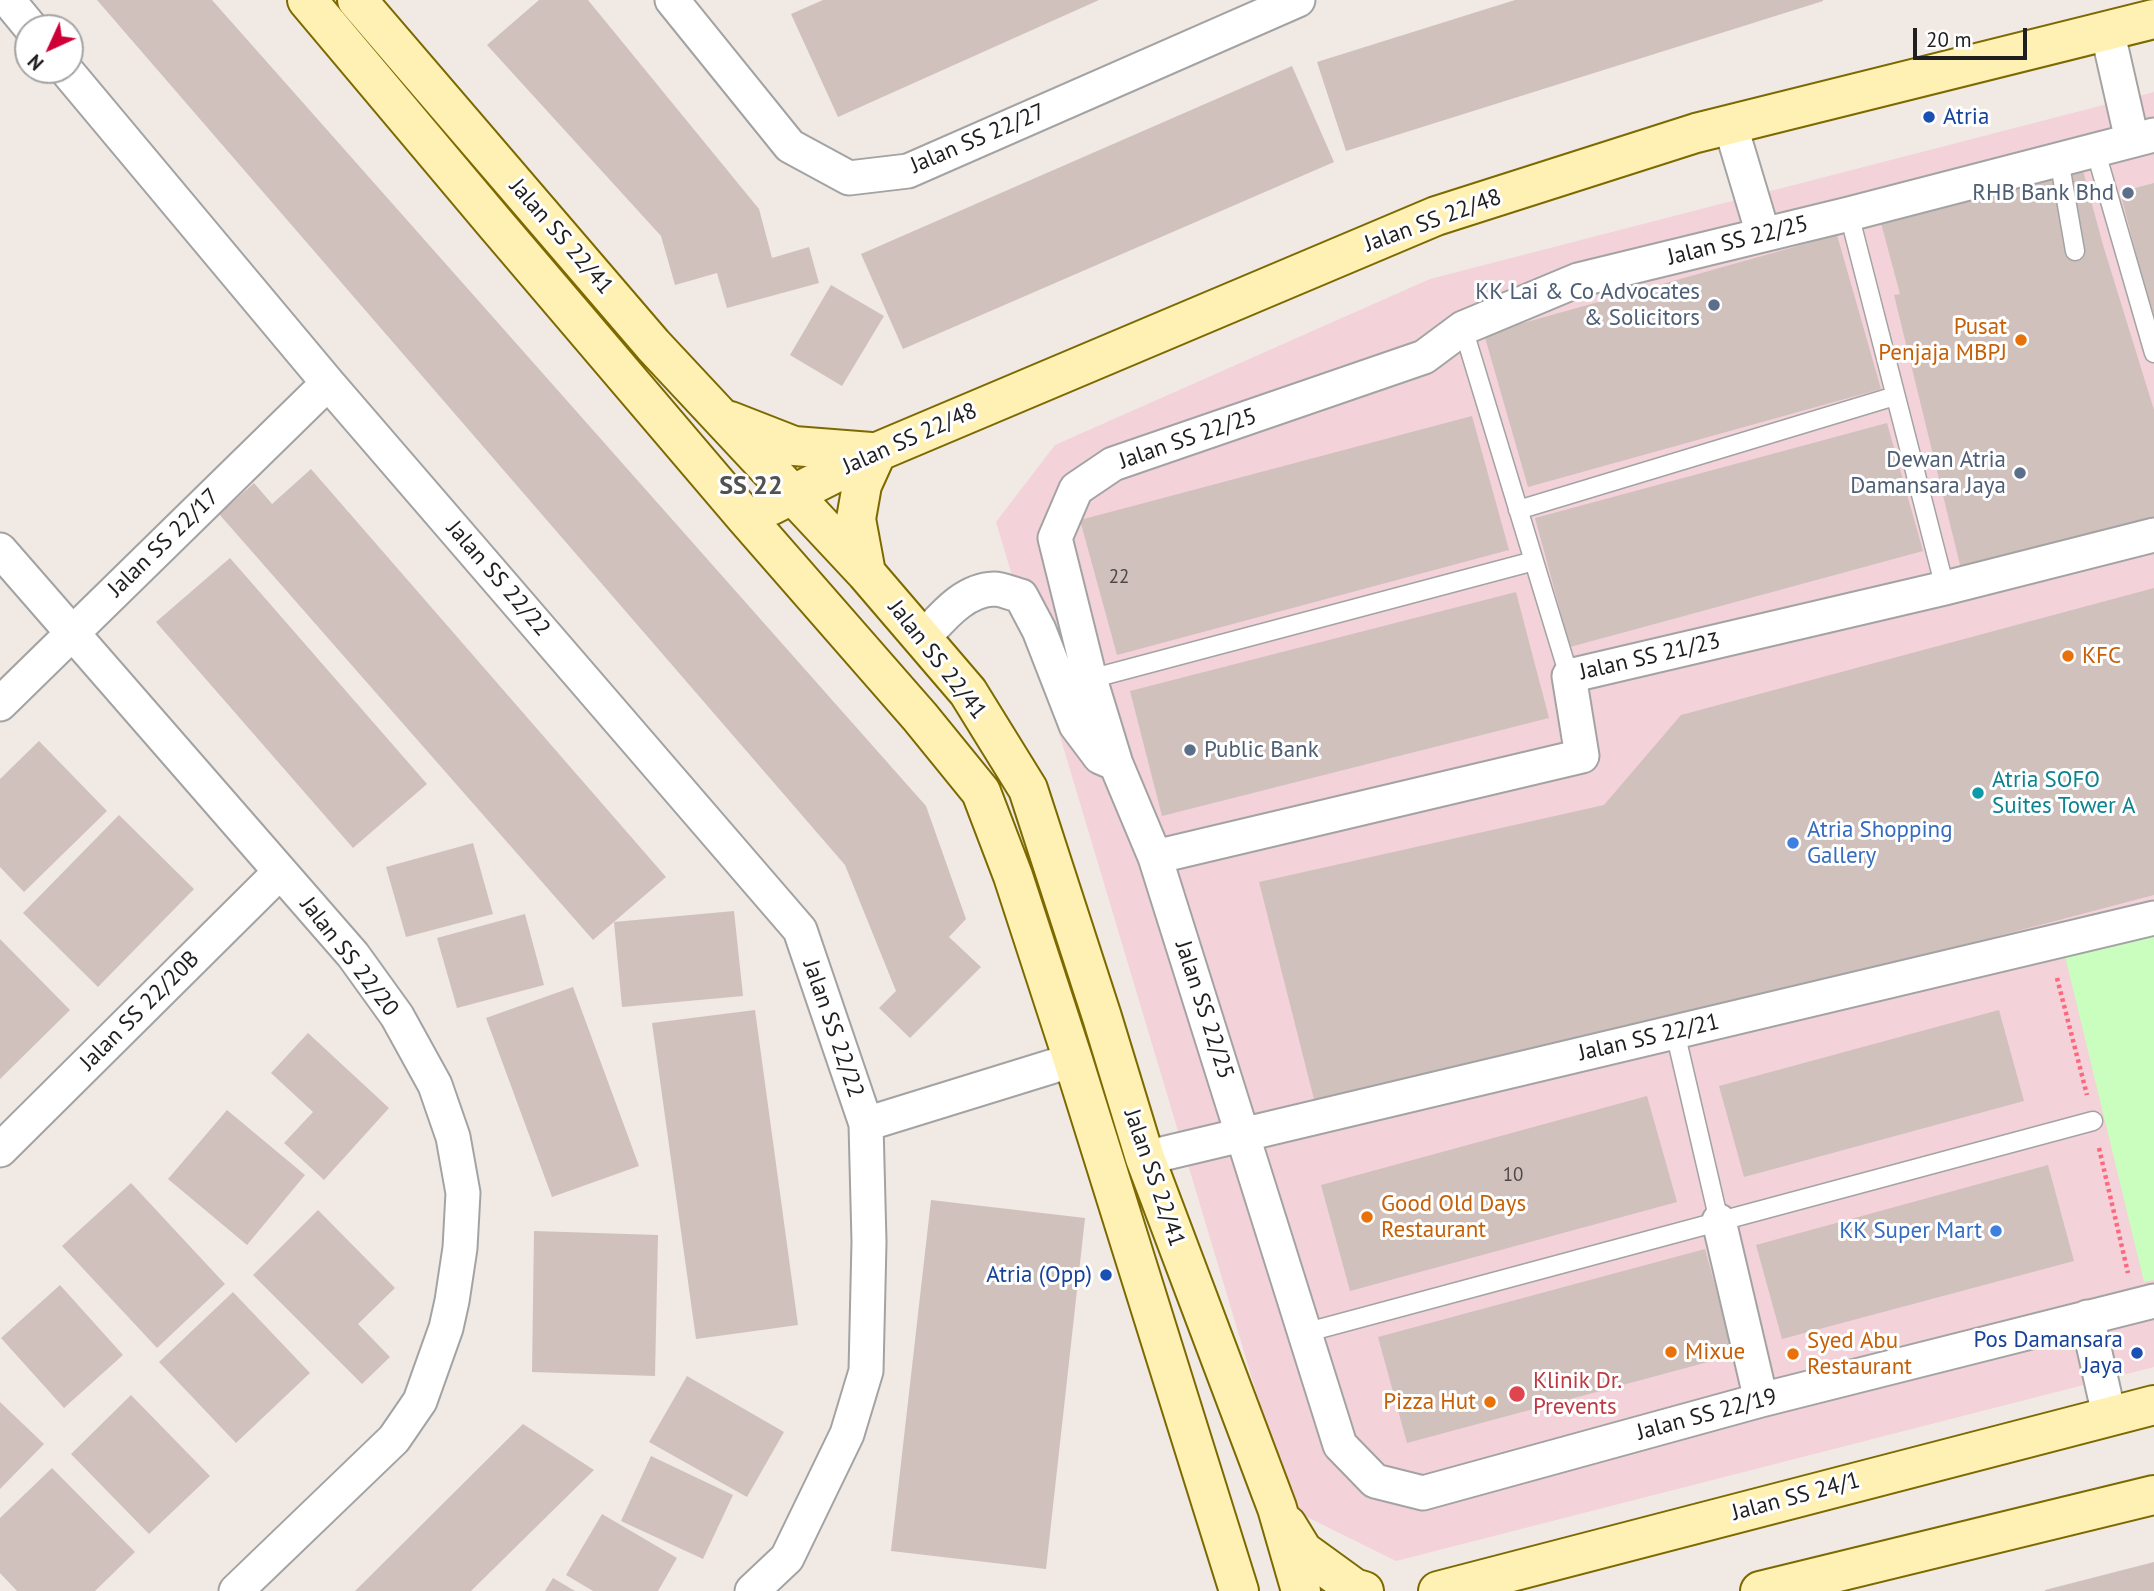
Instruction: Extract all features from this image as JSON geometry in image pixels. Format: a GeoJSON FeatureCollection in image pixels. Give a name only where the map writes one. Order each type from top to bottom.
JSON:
{"type":"FeatureCollection","features":[{"type":"Feature","properties":{"kind":"street"},"geometry":{"type":"LineString","coordinates":[[8,0],[20,14]]}},
{"type":"Feature","properties":{"kind":"street","name":"Jalan SS 22/41"},"geometry":{"type":"LineString","coordinates":[[307,0],[746,518],[920,717],[981,792],[1013,876],[1073,1060],[1239,1591]]}},
{"type":"Feature","properties":{"kind":"street","name":"Jalan SS 22/41"},"geometry":{"type":"LineString","coordinates":[[357,0],[653,345],[866,573],[923,638],[968,692],[1028,789],[1102,1017],[1144,1158],[1277,1508],[1301,1591]]}},
{"type":"Feature","properties":{"kind":"street","name":"Jalan SS 22/27"},"geometry":{"type":"LineString","coordinates":[[672,0],[790,146],[849,178],[908,171],[1298,0]]}},
{"type":"Feature","properties":{"kind":"street","name":"Jalan SS 22/48"},"geometry":{"type":"LineString","coordinates":[[746,518],[877,452],[1436,216],[1696,133],[2154,19]]}},
{"type":"Feature","properties":{"kind":"street"},"geometry":{"type":"LineString","coordinates":[[2107,30],[2143,137]]}},
{"type":"Feature","properties":{"kind":"street","name":"Jalan SS 22/22"},"geometry":{"type":"LineString","coordinates":[[78,84],[328,383],[800,930],[866,1124],[869,1242],[866,1371],[847,1434],[788,1558],[752,1591]]}},
{"type":"Feature","properties":{"kind":"street"},"geometry":{"type":"LineString","coordinates":[[1730,124],[1763,234]]}},
{"type":"Feature","properties":{"kind":"street","name":"Jalan SS 22/25"},"geometry":{"type":"LineString","coordinates":[[1423,1493],[1375,1481],[1340,1445],[1155,858],[1116,764],[1090,679],[1055,538],[1076,489],[1113,464],[1424,357],[1463,328],[1578,279],[1849,214],[2143,137]]}},
{"type":"Feature","properties":{"kind":"street","name":"Jalan SS 22/17"},"geometry":{"type":"LineString","coordinates":[[0,704],[328,383]]}},
{"type":"Feature","properties":{"kind":"street"},"geometry":{"type":"LineString","coordinates":[[718,416],[794,446],[877,452],[862,485],[856,519],[866,573]]}},
{"type":"Feature","properties":{"kind":"street","name":"Jalan SS 21/23"},"geometry":{"type":"LineString","coordinates":[[1155,858],[1582,756],[1569,676],[1945,588],[2154,535]]}},
{"type":"Feature","properties":{"kind":"street","name":"Jalan SS 22/20"},"geometry":{"type":"LineString","coordinates":[[0,550],[361,965],[397,1016],[435,1085],[453,1137],[463,1193],[460,1248],[446,1328],[421,1401],[394,1439],[236,1591]]}},
{"type":"Feature","properties":{"kind":"street"},"geometry":{"type":"LineString","coordinates":[[923,638],[952,607],[976,593],[995,589],[1021,596],[1039,630],[1076,725],[1100,757],[1116,764]]}},
{"type":"Feature","properties":{"kind":"street","name":"Jalan SS 22/20B"},"geometry":{"type":"LineString","coordinates":[[0,1150],[280,873]]}},
{"type":"Feature","properties":{"kind":"street","name":"Jalan SS 22/21"},"geometry":{"type":"LineString","coordinates":[[1144,1158],[2154,918]]}},
{"type":"Feature","properties":{"kind":"street","name":"Jalan SS 22/22"},"geometry":{"type":"LineString","coordinates":[[866,1124],[1073,1060]]}},
{"type":"Feature","properties":{"kind":"street"},"geometry":{"type":"LineString","coordinates":[[1719,1221],[1761,1401]]}},
{"type":"Feature","properties":{"kind":"street","name":"Jalan SS 22/19"},"geometry":{"type":"LineString","coordinates":[[1423,1493],[1761,1401],[2145,1302]]}},
{"type":"Feature","properties":{"kind":"street"},"geometry":{"type":"LineString","coordinates":[[2087,1317],[2109,1415]]}},
{"type":"Feature","properties":{"kind":"street","name":"Jalan SS 24/1"},"geometry":{"type":"LineString","coordinates":[[1437,1591],[2154,1405]]}},
{"type":"Feature","properties":{"kind":"street"},"geometry":{"type":"LineString","coordinates":[[1760,1591],[2154,1495]]}},
{"type":"Feature","properties":{"kind":"street"},"geometry":{"type":"LineString","coordinates":[[1277,1508],[1303,1551],[1354,1588],[1364,1591]]}},
{"type":"Feature","properties":{"kind":"lane"},"geometry":{"type":"LineString","coordinates":[[2095,149],[2151,334],[2154,353]]}},
{"type":"Feature","properties":{"kind":"lane"},"geometry":{"type":"LineString","coordinates":[[2059,159],[2075,251]]}},
{"type":"Feature","properties":{"kind":"lane"},"geometry":{"type":"LineString","coordinates":[[1849,214],[1945,588]]}},
{"type":"Feature","properties":{"kind":"lane"},"geometry":{"type":"LineString","coordinates":[[1463,328],[1569,676]]}},
{"type":"Feature","properties":{"kind":"lane"},"geometry":{"type":"LineString","coordinates":[[1518,510],[1895,396]]}},
{"type":"Feature","properties":{"kind":"lane"},"geometry":{"type":"LineString","coordinates":[[1090,679],[1534,561]]}},
{"type":"Feature","properties":{"kind":"lane"},"geometry":{"type":"LineString","coordinates":[[1675,1032],[1719,1221]]}},
{"type":"Feature","properties":{"kind":"lane"},"geometry":{"type":"LineString","coordinates":[[1304,1333],[2093,1121]]}},
{"type":"Feature","properties":{"kind":"path"},"geometry":{"type":"LineString","coordinates":[[2048,943],[2093,1121],[2145,1302]]}},
{"type":"Feature","properties":{"kind":"shaded area"},"geometry":{"type":"Polygon","coordinates":[[[2154,92],[2154,1367],[1396,1561],[1291,1509],[996,522],[1055,445],[1430,279],[2154,92]]]}},
{"type":"Feature","properties":{"kind":"green space"},"geometry":{"type":"Polygon","coordinates":[[[2154,931],[2154,1280],[2144,1282],[2064,952],[2154,931]]]}},
{"type":"Feature","properties":{"kind":"building"},"geometry":{"type":"Polygon","coordinates":[[[97,0],[212,0],[926,806],[966,919],[949,937],[981,967],[910,1038],[879,1008],[896,991],[845,865],[97,0]]]}},
{"type":"Feature","properties":{"kind":"building"},"geometry":{"type":"Polygon","coordinates":[[[539,0],[588,0],[759,209],[772,258],[809,247],[819,283],[727,308],[717,273],[675,285],[661,236],[487,45],[539,0]]]}},
{"type":"Feature","properties":{"kind":"building"},"geometry":{"type":"Polygon","coordinates":[[[823,0],[1099,0],[838,117],[791,14],[823,0]]]}},
{"type":"Feature","properties":{"kind":"building"},"geometry":{"type":"Polygon","coordinates":[[[1515,0],[1823,1],[1346,151],[1317,62],[1515,0]]]}},
{"type":"Feature","properties":{"kind":"building"},"geometry":{"type":"Polygon","coordinates":[[[1292,66],[1334,162],[903,349],[861,254],[1292,66]]]}},
{"type":"Feature","properties":{"kind":"building","name":"Pusat Penjaja MBPJ"},"geometry":{"type":"Polygon","coordinates":[[[2082,167],[2154,410],[2154,523],[1962,573],[1894,295],[1900,294],[1881,223],[2082,167]]]}},
{"type":"Feature","properties":{"kind":"building"},"geometry":{"type":"Polygon","coordinates":[[[2154,183],[2154,319],[2153,319],[2120,192],[2154,183]]]}},
{"type":"Feature","properties":{"kind":"building"},"geometry":{"type":"Polygon","coordinates":[[[1837,235],[1881,389],[1528,487],[1484,334],[1837,235]]]}},
{"type":"Feature","properties":{"kind":"building"},"geometry":{"type":"Polygon","coordinates":[[[831,285],[884,316],[842,386],[790,355],[831,285]]]}},
{"type":"Feature","properties":{"kind":"building"},"geometry":{"type":"Polygon","coordinates":[[[1472,416],[1509,550],[1117,655],[1080,520],[1472,416]]]}},
{"type":"Feature","properties":{"kind":"building"},"geometry":{"type":"Polygon","coordinates":[[[1887,423],[1923,551],[1570,647],[1535,518],[1887,423]]]}},
{"type":"Feature","properties":{"kind":"building"},"geometry":{"type":"Polygon","coordinates":[[[311,469],[666,877],[593,940],[219,514],[254,483],[272,504],[311,469]]]}},
{"type":"Feature","properties":{"kind":"building"},"geometry":{"type":"Polygon","coordinates":[[[230,558],[427,784],[353,848],[156,622],[230,558]]]}},
{"type":"Feature","properties":{"kind":"building","name":"Atria Shopping Gallery"},"geometry":{"type":"Polygon","coordinates":[[[2154,588],[2154,895],[1318,1115],[1259,882],[1604,805],[1681,715],[2154,588]]]}},
{"type":"Feature","properties":{"kind":"building"},"geometry":{"type":"Polygon","coordinates":[[[1516,592],[1549,718],[1162,816],[1130,691],[1516,592]]]}},
{"type":"Feature","properties":{"kind":"building"},"geometry":{"type":"Polygon","coordinates":[[[39,741],[107,811],[24,892],[0,867],[0,779],[39,741]]]}},
{"type":"Feature","properties":{"kind":"building"},"geometry":{"type":"Polygon","coordinates":[[[119,815],[194,889],[98,987],[23,913],[119,815]]]}},
{"type":"Feature","properties":{"kind":"building"},"geometry":{"type":"Polygon","coordinates":[[[473,843],[493,914],[406,937],[386,867],[473,843]]]}},
{"type":"Feature","properties":{"kind":"building"},"geometry":{"type":"Polygon","coordinates":[[[734,911],[743,996],[622,1007],[614,922],[734,911]]]}},
{"type":"Feature","properties":{"kind":"building"},"geometry":{"type":"Polygon","coordinates":[[[525,914],[544,985],[457,1008],[437,938],[525,914]]]}},
{"type":"Feature","properties":{"kind":"building"},"geometry":{"type":"Polygon","coordinates":[[[0,939],[70,1010],[0,1079],[0,939]]]}},
{"type":"Feature","properties":{"kind":"building"},"geometry":{"type":"Polygon","coordinates":[[[573,987],[639,1166],[552,1197],[486,1018],[573,987]]]}},
{"type":"Feature","properties":{"kind":"building"},"geometry":{"type":"Polygon","coordinates":[[[755,1010],[798,1325],[696,1339],[652,1023],[755,1010]]]}},
{"type":"Feature","properties":{"kind":"building"},"geometry":{"type":"Polygon","coordinates":[[[1999,1010],[2024,1101],[1744,1177],[1719,1086],[1999,1010]]]}},
{"type":"Feature","properties":{"kind":"building"},"geometry":{"type":"Polygon","coordinates":[[[308,1033],[389,1108],[324,1180],[284,1143],[313,1112],[271,1073],[308,1033]]]}},
{"type":"Feature","properties":{"kind":"building"},"geometry":{"type":"Polygon","coordinates":[[[1647,1096],[1677,1202],[1350,1291],[1321,1185],[1647,1096]]]}},
{"type":"Feature","properties":{"kind":"building"},"geometry":{"type":"Polygon","coordinates":[[[227,1110],[305,1175],[247,1245],[168,1179],[227,1110]]]}},
{"type":"Feature","properties":{"kind":"building"},"geometry":{"type":"Polygon","coordinates":[[[2048,1165],[2074,1261],[1782,1339],[1756,1245],[2048,1165]]]}},
{"type":"Feature","properties":{"kind":"building"},"geometry":{"type":"Polygon","coordinates":[[[131,1183],[225,1284],[157,1348],[62,1246],[131,1183]]]}},
{"type":"Feature","properties":{"kind":"building"},"geometry":{"type":"Polygon","coordinates":[[[931,1200],[1085,1218],[1046,1569],[891,1551],[931,1200]]]}},
{"type":"Feature","properties":{"kind":"building"},"geometry":{"type":"Polygon","coordinates":[[[318,1210],[395,1288],[358,1324],[390,1357],[362,1384],[253,1275],[318,1210]]]}},
{"type":"Feature","properties":{"kind":"building"},"geometry":{"type":"Polygon","coordinates":[[[534,1231],[658,1235],[655,1376],[532,1372],[534,1231]]]}},
{"type":"Feature","properties":{"kind":"building"},"geometry":{"type":"Polygon","coordinates":[[[1705,1249],[1734,1355],[1407,1443],[1378,1337],[1705,1249]]]}},
{"type":"Feature","properties":{"kind":"building"},"geometry":{"type":"Polygon","coordinates":[[[60,1285],[123,1355],[64,1408],[1,1338],[60,1285]]]}},
{"type":"Feature","properties":{"kind":"building"},"geometry":{"type":"Polygon","coordinates":[[[233,1292],[310,1373],[236,1443],[159,1362],[233,1292]]]}},
{"type":"Feature","properties":{"kind":"building"},"geometry":{"type":"Polygon","coordinates":[[[687,1376],[784,1432],[747,1497],[649,1442],[687,1376]]]}},
{"type":"Feature","properties":{"kind":"building"},"geometry":{"type":"Polygon","coordinates":[[[131,1395],[210,1476],[149,1534],[71,1454],[131,1395]]]}},
{"type":"Feature","properties":{"kind":"building"},"geometry":{"type":"Polygon","coordinates":[[[0,1402],[44,1444],[0,1489],[0,1402]]]}},
{"type":"Feature","properties":{"kind":"building"},"geometry":{"type":"Polygon","coordinates":[[[523,1424],[594,1470],[471,1591],[355,1591],[523,1424]]]}},
{"type":"Feature","properties":{"kind":"building"},"geometry":{"type":"Polygon","coordinates":[[[651,1456],[733,1495],[703,1559],[621,1521],[651,1456]]]}},
{"type":"Feature","properties":{"kind":"building"},"geometry":{"type":"Polygon","coordinates":[[[52,1468],[135,1552],[95,1591],[17,1591],[0,1573],[0,1518],[52,1468]]]}},
{"type":"Feature","properties":{"kind":"building"},"geometry":{"type":"Polygon","coordinates":[[[602,1514],[677,1558],[658,1591],[593,1591],[566,1575],[602,1514]]]}},
{"type":"Feature","properties":{"kind":"building"},"geometry":{"type":"Polygon","coordinates":[[[2154,1562],[2154,1591],[2045,1591],[2045,1590],[2154,1562]]]}},
{"type":"Feature","properties":{"kind":"building"},"geometry":{"type":"Polygon","coordinates":[[[553,1578],[575,1591],[545,1591],[553,1578]]]}},
{"type":"Feature","properties":{"kind":"place","name":"Atria"},"geometry":{"type":"Point","coordinates":[1929,117]}},
{"type":"Feature","properties":{"kind":"place","name":"RHB Bank Bhd"},"geometry":{"type":"Point","coordinates":[2128,193]}},
{"type":"Feature","properties":{"kind":"place","name":"KK Lai & Co Advocates & Solicitors"},"geometry":{"type":"Point","coordinates":[1714,305]}},
{"type":"Feature","properties":{"kind":"place","name":"Pusat Penjaja MBPJ"},"geometry":{"type":"Point","coordinates":[2021,340]}},
{"type":"Feature","properties":{"kind":"place","name":"Dewan Atria Damansara Jaya"},"geometry":{"type":"Point","coordinates":[2020,473]}},
{"type":"Feature","properties":{"kind":"place","name":"KFC"},"geometry":{"type":"Point","coordinates":[2068,656]}},
{"type":"Feature","properties":{"kind":"place","name":"Public Bank"},"geometry":{"type":"Point","coordinates":[1190,750]}},
{"type":"Feature","properties":{"kind":"place","name":"Atria SOFO Suites Tower A"},"geometry":{"type":"Point","coordinates":[1978,793]}},
{"type":"Feature","properties":{"kind":"place","name":"Atria Shopping Gallery"},"geometry":{"type":"Point","coordinates":[1793,843]}},
{"type":"Feature","properties":{"kind":"place","name":"Good Old Days Restaurant"},"geometry":{"type":"Point","coordinates":[1367,1217]}},
{"type":"Feature","properties":{"kind":"place","name":"KK Super Mart"},"geometry":{"type":"Point","coordinates":[1996,1231]}},
{"type":"Feature","properties":{"kind":"place","name":"Atria (Opp)"},"geometry":{"type":"Point","coordinates":[1106,1275]}},
{"type":"Feature","properties":{"kind":"place","name":"Mixue"},"geometry":{"type":"Point","coordinates":[1671,1352]}},
{"type":"Feature","properties":{"kind":"place","name":"Pos Damansara Jaya"},"geometry":{"type":"Point","coordinates":[2137,1353]}},
{"type":"Feature","properties":{"kind":"place","name":"Syed Abu Restaurant"},"geometry":{"type":"Point","coordinates":[1793,1354]}},
{"type":"Feature","properties":{"kind":"place","name":"Klinik Dr. Prevents"},"geometry":{"type":"Point","coordinates":[1517,1394]}},
{"type":"Feature","properties":{"kind":"place","name":"Pizza Hut"},"geometry":{"type":"Point","coordinates":[1490,1402]}},
{"type":"Feature","properties":{"kind":"district","name":"SS 22"},"geometry":{"type":"Point","coordinates":[751,487]}}]}
